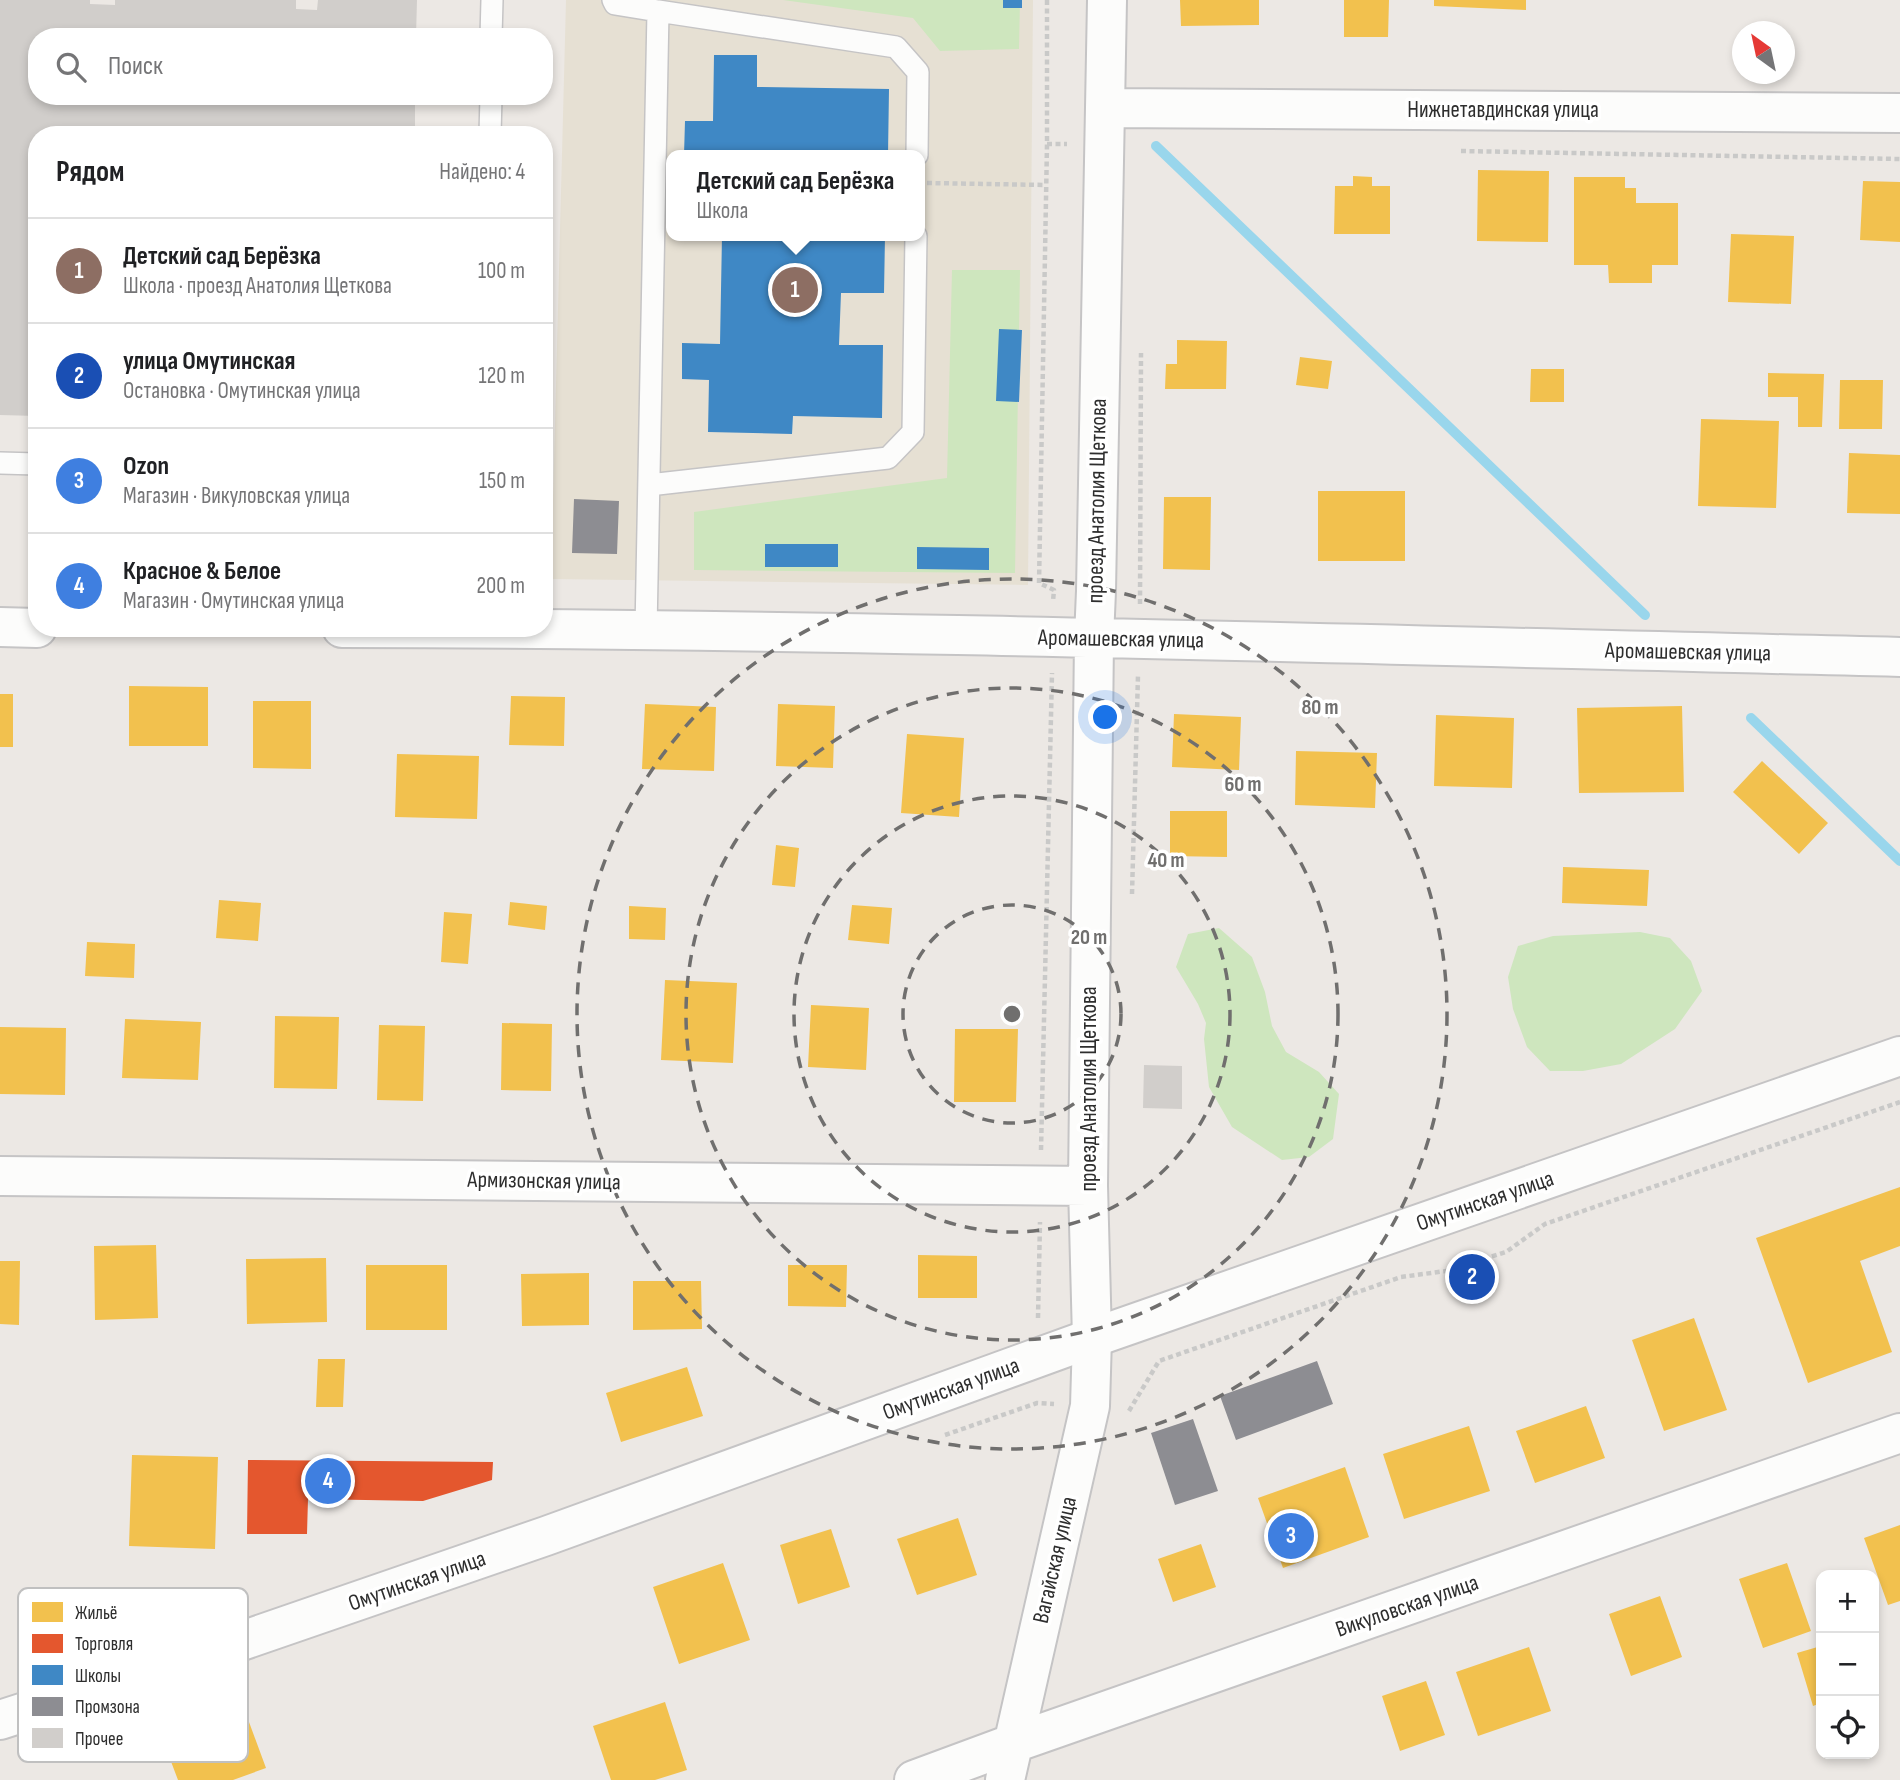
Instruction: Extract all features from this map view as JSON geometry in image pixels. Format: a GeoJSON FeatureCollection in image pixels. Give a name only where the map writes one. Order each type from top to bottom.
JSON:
{"type":"FeatureCollection","features":[{"type":"Feature","properties":{"kind":"street","name":"проезд Анатолия Щеткова"},"geometry":{"type":"LineString","coordinates":[[1092,1338],[1088,1186],[1094,638],[1107,0]]}},
{"type":"Feature","properties":{"kind":"street","name":"Нижнетавдинская улица"},"geometry":{"type":"LineString","coordinates":[[1105,126],[1900,113]]}},
{"type":"Feature","properties":{"kind":"street"},"geometry":{"type":"LineString","coordinates":[[0,627],[28,628]]}},
{"type":"Feature","properties":{"kind":"street","name":"Аромашевская улица"},"geometry":{"type":"LineString","coordinates":[[553,629],[1053,637],[1900,657]]}},
{"type":"Feature","properties":{"kind":"street","name":"Омутинская улица"},"geometry":{"type":"LineString","coordinates":[[248,1639],[546,1536],[1092,1338],[1900,1056]]}},
{"type":"Feature","properties":{"kind":"street","name":"Армизонская улица"},"geometry":{"type":"LineString","coordinates":[[0,1176],[1088,1186]]}},
{"type":"Feature","properties":{"kind":"street","name":"Вагайская улица"},"geometry":{"type":"LineString","coordinates":[[1005,1780],[1090,1406],[1092,1338]]}},
{"type":"Feature","properties":{"kind":"street","name":"Викуловская улица"},"geometry":{"type":"LineString","coordinates":[[914,1780],[1900,1433]]}},
{"type":"Feature","properties":{"kind":"street","name":"Омутинская улица"},"geometry":{"type":"LineString","coordinates":[[0,1720],[18,1714]]}},
{"type":"Feature","properties":{"kind":"lane"},"geometry":{"type":"LineString","coordinates":[[491,28],[492,0]]}},
{"type":"Feature","properties":{"kind":"lane"},"geometry":{"type":"LineString","coordinates":[[613,0],[615,4],[657,11],[896,47],[918,72],[917,150]]}},
{"type":"Feature","properties":{"kind":"lane"},"geometry":{"type":"LineString","coordinates":[[646,630],[657,11]]}},
{"type":"Feature","properties":{"kind":"lane"},"geometry":{"type":"LineString","coordinates":[[490,126],[491,105]]}},
{"type":"Feature","properties":{"kind":"lane"},"geometry":{"type":"LineString","coordinates":[[649,485],[888,458],[913,432],[916,241]]}},
{"type":"Feature","properties":{"kind":"lane"},"geometry":{"type":"LineString","coordinates":[[0,463],[28,464]]}},
{"type":"Feature","properties":{"kind":"path"},"geometry":{"type":"LineString","coordinates":[[1037,1403],[1054,590],[1040,583],[1047,0]]}},
{"type":"Feature","properties":{"kind":"path"},"geometry":{"type":"LineString","coordinates":[[1047,144],[1105,126]]}},
{"type":"Feature","properties":{"kind":"path"},"geometry":{"type":"LineString","coordinates":[[1460,151],[1900,159]]}},
{"type":"Feature","properties":{"kind":"path"},"geometry":{"type":"LineString","coordinates":[[925,183],[1046,185]]}},
{"type":"Feature","properties":{"kind":"path"},"geometry":{"type":"LineString","coordinates":[[1132,905],[1139,639],[1141,351]]}},
{"type":"Feature","properties":{"kind":"path"},"geometry":{"type":"LineString","coordinates":[[945,1435],[1037,1403],[1129,1410],[1159,1361],[1401,1277],[1446,1271],[1506,1252],[1545,1224],[1900,1102]]}},
{"type":"Feature","properties":{"kind":"shaded area"},"geometry":{"type":"Polygon","coordinates":[[[566,0],[1033,0],[1028,585],[553,579],[566,0]]]}},
{"type":"Feature","properties":{"kind":"green space"},"geometry":{"type":"Polygon","coordinates":[[[783,0],[1020,0],[1019,49],[940,51],[913,18],[783,0]]]}},
{"type":"Feature","properties":{"kind":"green space"},"geometry":{"type":"Polygon","coordinates":[[[952,270],[1020,270],[1015,573],[694,570],[694,512],[947,478],[952,270]]]}},
{"type":"Feature","properties":{"kind":"green space"},"geometry":{"type":"Polygon","coordinates":[[[1219,928],[1252,957],[1265,992],[1272,1026],[1286,1052],[1319,1072],[1339,1094],[1333,1139],[1309,1157],[1282,1160],[1232,1127],[1209,1087],[1204,1039],[1206,1023],[1176,967],[1188,934],[1219,928]]]}},
{"type":"Feature","properties":{"kind":"green space"},"geometry":{"type":"Polygon","coordinates":[[[1640,932],[1670,938],[1691,961],[1702,991],[1675,1029],[1621,1064],[1583,1071],[1550,1071],[1527,1047],[1513,1009],[1508,977],[1518,946],[1553,936],[1640,932]]]}},
{"type":"Feature","properties":{"kind":"building: Жильё"},"geometry":{"type":"Polygon","coordinates":[[[1180,0],[1259,0],[1259,25],[1181,26],[1180,0]]]}},
{"type":"Feature","properties":{"kind":"building: Жильё"},"geometry":{"type":"Polygon","coordinates":[[[1344,0],[1389,0],[1388,37],[1344,37],[1344,0]]]}},
{"type":"Feature","properties":{"kind":"building: Жильё"},"geometry":{"type":"Polygon","coordinates":[[[1434,0],[1526,0],[1526,10],[1434,6],[1434,0]]]}},
{"type":"Feature","properties":{"kind":"building: Жильё"},"geometry":{"type":"Polygon","coordinates":[[[1478,170],[1549,171],[1548,242],[1477,241],[1478,170]]]}},
{"type":"Feature","properties":{"kind":"building: Жильё"},"geometry":{"type":"Polygon","coordinates":[[[1353,176],[1372,177],[1372,186],[1390,186],[1390,234],[1334,234],[1335,186],[1353,186],[1353,176]]]}},
{"type":"Feature","properties":{"kind":"building: Жильё"},"geometry":{"type":"Polygon","coordinates":[[[1574,177],[1625,177],[1625,188],[1636,188],[1636,203],[1678,203],[1678,265],[1652,265],[1652,283],[1609,283],[1608,265],[1574,265],[1574,177]]]}},
{"type":"Feature","properties":{"kind":"building: Жильё"},"geometry":{"type":"Polygon","coordinates":[[[1863,181],[1900,182],[1900,242],[1860,240],[1863,181]]]}},
{"type":"Feature","properties":{"kind":"building: Жильё"},"geometry":{"type":"Polygon","coordinates":[[[1731,234],[1794,236],[1791,304],[1728,302],[1731,234]]]}},
{"type":"Feature","properties":{"kind":"building: Жильё"},"geometry":{"type":"Polygon","coordinates":[[[1177,340],[1227,341],[1226,389],[1165,389],[1166,364],[1177,364],[1177,340]]]}},
{"type":"Feature","properties":{"kind":"building: Жильё"},"geometry":{"type":"Polygon","coordinates":[[[1300,357],[1332,361],[1328,389],[1296,385],[1300,357]]]}},
{"type":"Feature","properties":{"kind":"building: Жильё"},"geometry":{"type":"Polygon","coordinates":[[[1531,369],[1564,369],[1564,402],[1530,402],[1531,369]]]}},
{"type":"Feature","properties":{"kind":"building: Жильё"},"geometry":{"type":"Polygon","coordinates":[[[1768,373],[1824,374],[1822,427],[1798,427],[1798,397],[1768,397],[1768,373]]]}},
{"type":"Feature","properties":{"kind":"building: Жильё"},"geometry":{"type":"Polygon","coordinates":[[[1840,380],[1883,380],[1882,429],[1839,429],[1840,380]]]}},
{"type":"Feature","properties":{"kind":"building: Жильё"},"geometry":{"type":"Polygon","coordinates":[[[1701,419],[1779,421],[1776,508],[1698,506],[1701,419]]]}},
{"type":"Feature","properties":{"kind":"building: Жильё"},"geometry":{"type":"Polygon","coordinates":[[[1849,453],[1900,455],[1900,514],[1847,513],[1849,453]]]}},
{"type":"Feature","properties":{"kind":"building: Жильё"},"geometry":{"type":"Polygon","coordinates":[[[1318,491],[1405,491],[1405,561],[1318,561],[1318,491]]]}},
{"type":"Feature","properties":{"kind":"building: Жильё"},"geometry":{"type":"Polygon","coordinates":[[[1164,497],[1211,497],[1210,570],[1163,569],[1164,497]]]}},
{"type":"Feature","properties":{"kind":"building: Жильё"},"geometry":{"type":"Polygon","coordinates":[[[129,686],[208,687],[208,746],[129,746],[129,686]]]}},
{"type":"Feature","properties":{"kind":"building: Жильё"},"geometry":{"type":"Polygon","coordinates":[[[0,694],[13,694],[13,747],[0,747],[0,694]]]}},
{"type":"Feature","properties":{"kind":"building: Жильё"},"geometry":{"type":"Polygon","coordinates":[[[511,696],[565,697],[564,746],[509,745],[511,696]]]}},
{"type":"Feature","properties":{"kind":"building: Жильё"},"geometry":{"type":"Polygon","coordinates":[[[253,701],[311,701],[311,769],[253,768],[253,701]]]}},
{"type":"Feature","properties":{"kind":"building: Жильё"},"geometry":{"type":"Polygon","coordinates":[[[645,704],[716,707],[714,771],[642,769],[645,704]]]}},
{"type":"Feature","properties":{"kind":"building: Жильё"},"geometry":{"type":"Polygon","coordinates":[[[778,704],[835,706],[833,768],[776,766],[778,704]]]}},
{"type":"Feature","properties":{"kind":"building: Жильё"},"geometry":{"type":"Polygon","coordinates":[[[1682,706],[1684,792],[1579,793],[1577,708],[1682,706]]]}},
{"type":"Feature","properties":{"kind":"building: Жильё"},"geometry":{"type":"Polygon","coordinates":[[[1174,714],[1241,717],[1239,770],[1172,767],[1174,714]]]}},
{"type":"Feature","properties":{"kind":"building: Жильё"},"geometry":{"type":"Polygon","coordinates":[[[1436,715],[1514,718],[1512,788],[1434,786],[1436,715]]]}},
{"type":"Feature","properties":{"kind":"building: Жильё"},"geometry":{"type":"Polygon","coordinates":[[[907,734],[964,738],[959,817],[901,813],[907,734]]]}},
{"type":"Feature","properties":{"kind":"building: Жильё"},"geometry":{"type":"Polygon","coordinates":[[[1296,751],[1377,753],[1375,808],[1295,805],[1296,751]]]}},
{"type":"Feature","properties":{"kind":"building: Жильё"},"geometry":{"type":"Polygon","coordinates":[[[397,754],[479,756],[477,819],[395,817],[397,754]]]}},
{"type":"Feature","properties":{"kind":"building: Жильё"},"geometry":{"type":"Polygon","coordinates":[[[1762,761],[1828,823],[1799,854],[1733,792],[1762,761]]]}},
{"type":"Feature","properties":{"kind":"building: Жильё"},"geometry":{"type":"Polygon","coordinates":[[[1170,811],[1227,811],[1227,857],[1170,856],[1170,811]]]}},
{"type":"Feature","properties":{"kind":"building: Жильё"},"geometry":{"type":"Polygon","coordinates":[[[776,845],[799,848],[795,887],[772,885],[776,845]]]}},
{"type":"Feature","properties":{"kind":"building: Жильё"},"geometry":{"type":"Polygon","coordinates":[[[1563,867],[1649,870],[1647,906],[1562,903],[1563,867]]]}},
{"type":"Feature","properties":{"kind":"building: Жильё"},"geometry":{"type":"Polygon","coordinates":[[[219,900],[261,903],[258,941],[216,938],[219,900]]]}},
{"type":"Feature","properties":{"kind":"building: Жильё"},"geometry":{"type":"Polygon","coordinates":[[[510,902],[547,906],[545,930],[508,925],[510,902]]]}},
{"type":"Feature","properties":{"kind":"building: Жильё"},"geometry":{"type":"Polygon","coordinates":[[[852,905],[892,908],[889,944],[848,940],[852,905]]]}},
{"type":"Feature","properties":{"kind":"building: Жильё"},"geometry":{"type":"Polygon","coordinates":[[[629,906],[666,908],[665,940],[629,939],[629,906]]]}},
{"type":"Feature","properties":{"kind":"building: Жильё"},"geometry":{"type":"Polygon","coordinates":[[[444,912],[472,914],[468,964],[441,962],[444,912]]]}},
{"type":"Feature","properties":{"kind":"building: Жильё"},"geometry":{"type":"Polygon","coordinates":[[[87,942],[135,944],[134,978],[85,976],[87,942]]]}},
{"type":"Feature","properties":{"kind":"building: Жильё"},"geometry":{"type":"Polygon","coordinates":[[[665,980],[737,983],[733,1063],[661,1060],[665,980]]]}},
{"type":"Feature","properties":{"kind":"building: Жильё"},"geometry":{"type":"Polygon","coordinates":[[[811,1005],[869,1008],[866,1070],[808,1067],[811,1005]]]}},
{"type":"Feature","properties":{"kind":"building: Жильё"},"geometry":{"type":"Polygon","coordinates":[[[275,1016],[339,1017],[337,1089],[274,1088],[275,1016]]]}},
{"type":"Feature","properties":{"kind":"building: Жильё"},"geometry":{"type":"Polygon","coordinates":[[[125,1019],[201,1022],[198,1080],[122,1078],[125,1019]]]}},
{"type":"Feature","properties":{"kind":"building: Жильё"},"geometry":{"type":"Polygon","coordinates":[[[502,1023],[552,1024],[551,1091],[501,1090],[502,1023]]]}},
{"type":"Feature","properties":{"kind":"building: Жильё"},"geometry":{"type":"Polygon","coordinates":[[[379,1025],[425,1026],[423,1101],[377,1100],[379,1025]]]}},
{"type":"Feature","properties":{"kind":"building: Жильё"},"geometry":{"type":"Polygon","coordinates":[[[0,1027],[66,1028],[65,1095],[0,1094],[0,1027]]]}},
{"type":"Feature","properties":{"kind":"building: Жильё"},"geometry":{"type":"Polygon","coordinates":[[[955,1029],[1018,1029],[1016,1102],[954,1102],[955,1029]]]}},
{"type":"Feature","properties":{"kind":"building: Жильё"},"geometry":{"type":"Polygon","coordinates":[[[1900,1187],[1900,1246],[1860,1261],[1892,1352],[1808,1383],[1756,1238],[1900,1187]]]}},
{"type":"Feature","properties":{"kind":"building: Жильё"},"geometry":{"type":"Polygon","coordinates":[[[156,1245],[158,1318],[95,1320],[94,1246],[156,1245]]]}},
{"type":"Feature","properties":{"kind":"building: Жильё"},"geometry":{"type":"Polygon","coordinates":[[[918,1255],[977,1256],[977,1298],[918,1298],[918,1255]]]}},
{"type":"Feature","properties":{"kind":"building: Жильё"},"geometry":{"type":"Polygon","coordinates":[[[326,1258],[327,1322],[247,1324],[246,1259],[326,1258]]]}},
{"type":"Feature","properties":{"kind":"building: Жильё"},"geometry":{"type":"Polygon","coordinates":[[[0,1261],[20,1261],[19,1325],[0,1324],[0,1261]]]}},
{"type":"Feature","properties":{"kind":"building: Жильё"},"geometry":{"type":"Polygon","coordinates":[[[366,1265],[447,1265],[447,1330],[366,1330],[366,1265]]]}},
{"type":"Feature","properties":{"kind":"building: Жильё"},"geometry":{"type":"Polygon","coordinates":[[[788,1265],[847,1265],[846,1307],[788,1306],[788,1265]]]}},
{"type":"Feature","properties":{"kind":"building: Жильё"},"geometry":{"type":"Polygon","coordinates":[[[589,1273],[589,1325],[522,1326],[521,1274],[589,1273]]]}},
{"type":"Feature","properties":{"kind":"building: Жильё"},"geometry":{"type":"Polygon","coordinates":[[[633,1281],[701,1281],[702,1329],[633,1330],[633,1281]]]}},
{"type":"Feature","properties":{"kind":"building: Жильё"},"geometry":{"type":"Polygon","coordinates":[[[1694,1318],[1727,1410],[1664,1431],[1632,1340],[1694,1318]]]}},
{"type":"Feature","properties":{"kind":"building: Жильё"},"geometry":{"type":"Polygon","coordinates":[[[318,1359],[345,1359],[343,1407],[316,1407],[318,1359]]]}},
{"type":"Feature","properties":{"kind":"building: Жильё"},"geometry":{"type":"Polygon","coordinates":[[[687,1367],[703,1416],[621,1442],[606,1393],[687,1367]]]}},
{"type":"Feature","properties":{"kind":"building: Жильё"},"geometry":{"type":"Polygon","coordinates":[[[1586,1406],[1605,1458],[1535,1483],[1516,1431],[1586,1406]]]}},
{"type":"Feature","properties":{"kind":"building: Жильё"},"geometry":{"type":"Polygon","coordinates":[[[1469,1426],[1490,1491],[1404,1519],[1383,1454],[1469,1426]]]}},
{"type":"Feature","properties":{"kind":"building: Жильё"},"geometry":{"type":"Polygon","coordinates":[[[132,1455],[218,1457],[215,1549],[129,1546],[132,1455]]]}},
{"type":"Feature","properties":{"kind":"building: Жильё"},"geometry":{"type":"Polygon","coordinates":[[[1345,1467],[1369,1537],[1283,1568],[1258,1498],[1345,1467]]]}},
{"type":"Feature","properties":{"kind":"building: Жильё"},"geometry":{"type":"Polygon","coordinates":[[[958,1518],[977,1575],[917,1595],[897,1539],[958,1518]]]}},
{"type":"Feature","properties":{"kind":"building: Жильё"},"geometry":{"type":"Polygon","coordinates":[[[1900,1525],[1900,1601],[1888,1605],[1879,1580],[1879,1570],[1875,1570],[1864,1538],[1900,1525]]]}},
{"type":"Feature","properties":{"kind":"building: Жильё"},"geometry":{"type":"Polygon","coordinates":[[[831,1529],[850,1587],[798,1604],[780,1545],[831,1529]]]}},
{"type":"Feature","properties":{"kind":"building: Жильё"},"geometry":{"type":"Polygon","coordinates":[[[1201,1544],[1216,1587],[1173,1602],[1158,1559],[1201,1544]]]}},
{"type":"Feature","properties":{"kind":"building: Жильё"},"geometry":{"type":"Polygon","coordinates":[[[723,1563],[750,1640],[679,1664],[653,1587],[723,1563]]]}},
{"type":"Feature","properties":{"kind":"building: Жильё"},"geometry":{"type":"Polygon","coordinates":[[[1787,1563],[1811,1631],[1763,1648],[1739,1579],[1787,1563]]]}},
{"type":"Feature","properties":{"kind":"building: Жильё"},"geometry":{"type":"Polygon","coordinates":[[[1660,1596],[1682,1657],[1631,1676],[1609,1614],[1660,1596]]]}},
{"type":"Feature","properties":{"kind":"building: Жильё"},"geometry":{"type":"Polygon","coordinates":[[[1529,1647],[1551,1711],[1478,1736],[1456,1672],[1529,1647]]]}},
{"type":"Feature","properties":{"kind":"building: Жильё"},"geometry":{"type":"Polygon","coordinates":[[[1816,1647],[1816,1705],[1813,1706],[1797,1653],[1816,1647]]]}},
{"type":"Feature","properties":{"kind":"building: Жильё"},"geometry":{"type":"Polygon","coordinates":[[[1426,1681],[1445,1735],[1400,1751],[1382,1696],[1426,1681]]]}},
{"type":"Feature","properties":{"kind":"building: Жильё"},"geometry":{"type":"Polygon","coordinates":[[[665,1702],[687,1770],[655,1780],[611,1780],[593,1726],[665,1702]]]}},
{"type":"Feature","properties":{"kind":"building: Жильё"},"geometry":{"type":"Polygon","coordinates":[[[248,1722],[266,1768],[233,1780],[178,1780],[171,1762],[248,1762],[248,1722]]]}},
{"type":"Feature","properties":{"kind":"building: Торговля"},"geometry":{"type":"Polygon","coordinates":[[[248,1460],[493,1462],[492,1480],[423,1501],[308,1499],[307,1534],[247,1534],[248,1460]]]}},
{"type":"Feature","properties":{"kind":"building: Школы"},"geometry":{"type":"Polygon","coordinates":[[[1003,0],[1022,0],[1022,8],[1003,8],[1003,0]]]}},
{"type":"Feature","properties":{"kind":"building: Школы"},"geometry":{"type":"Polygon","coordinates":[[[714,55],[757,55],[757,87],[889,89],[888,150],[684,150],[685,121],[713,121],[714,55]]]}},
{"type":"Feature","properties":{"kind":"building: Школы"},"geometry":{"type":"Polygon","coordinates":[[[722,241],[885,241],[884,293],[841,293],[839,345],[883,345],[882,418],[793,416],[792,434],[708,432],[709,380],[682,379],[682,343],[720,344],[722,241]]]}},
{"type":"Feature","properties":{"kind":"building: Школы"},"geometry":{"type":"Polygon","coordinates":[[[999,329],[1022,330],[1019,402],[996,401],[999,329]]]}},
{"type":"Feature","properties":{"kind":"building: Школы"},"geometry":{"type":"Polygon","coordinates":[[[765,544],[838,544],[838,567],[765,567],[765,544]]]}},
{"type":"Feature","properties":{"kind":"building: Школы"},"geometry":{"type":"Polygon","coordinates":[[[917,547],[989,548],[989,570],[917,569],[917,547]]]}},
{"type":"Feature","properties":{"kind":"building: Промзона"},"geometry":{"type":"Polygon","coordinates":[[[574,499],[619,501],[617,554],[572,553],[574,499]]]}},
{"type":"Feature","properties":{"kind":"building: Промзона"},"geometry":{"type":"Polygon","coordinates":[[[1317,1361],[1333,1404],[1236,1440],[1220,1396],[1317,1361]]]}},
{"type":"Feature","properties":{"kind":"building: Промзона"},"geometry":{"type":"Polygon","coordinates":[[[1193,1419],[1218,1491],[1175,1505],[1151,1433],[1193,1419]]]}},
{"type":"Feature","properties":{"kind":"building: Прочее"},"geometry":{"type":"Polygon","coordinates":[[[0,0],[90,0],[90,4],[115,5],[115,0],[296,0],[296,9],[317,10],[318,0],[417,0],[416,28],[28,28],[28,105],[415,105],[415,126],[28,126],[28,416],[0,415],[0,0]]]}},
{"type":"Feature","properties":{"kind":"building: Прочее"},"geometry":{"type":"Polygon","coordinates":[[[1144,1065],[1182,1066],[1182,1109],[1143,1108],[1144,1065]]]}},
{"type":"Feature","properties":{"kind":"waterway"},"geometry":{"type":"LineString","coordinates":[[1156,146],[1645,615]]}},
{"type":"Feature","properties":{"kind":"waterway"},"geometry":{"type":"LineString","coordinates":[[1751,718],[1900,861]]}},
{"type":"Feature","properties":{"kind":"place","name":"Детский сад Берёзка"},"geometry":{"type":"Point","coordinates":[795,290]}},
{"type":"Feature","properties":{"kind":"place","name":"улица Омутинская"},"geometry":{"type":"Point","coordinates":[1472,1277]}},
{"type":"Feature","properties":{"kind":"place","name":"Красное & Белое"},"geometry":{"type":"Point","coordinates":[328,1481]}},
{"type":"Feature","properties":{"kind":"place","name":"Ozon"},"geometry":{"type":"Point","coordinates":[1291,1536]}}]}
